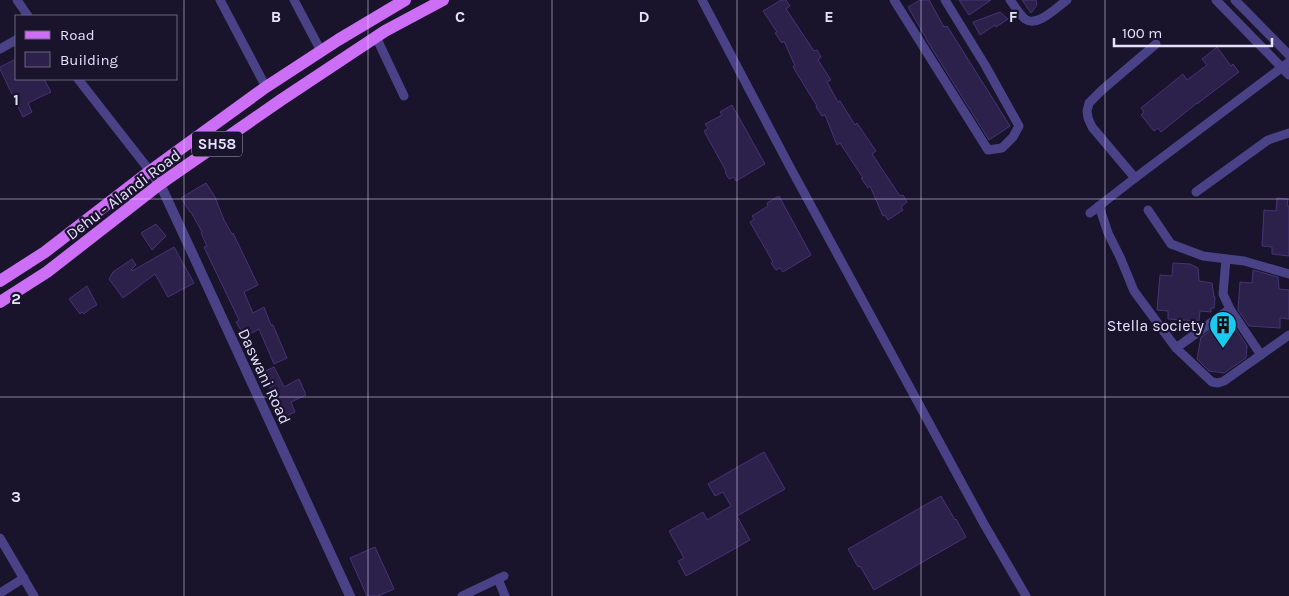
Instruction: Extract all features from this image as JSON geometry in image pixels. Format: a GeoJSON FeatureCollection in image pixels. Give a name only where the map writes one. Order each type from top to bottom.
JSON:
{"type":"FeatureCollection","features":[{"type":"Feature","properties":{"kind":"main road","name":"Dehu - Alandi Road"},"geometry":{"type":"LineString","coordinates":[[0,281],[45,252],[150,171],[266,87],[405,0]]}},
{"type":"Feature","properties":{"kind":"main road","name":"Dehu - Alandi Road"},"geometry":{"type":"LineString","coordinates":[[0,302],[46,272],[160,184],[281,100],[385,31],[443,0]]}},
{"type":"Feature","properties":{"kind":"street"},"geometry":{"type":"LineString","coordinates":[[16,0],[27,15]]}},
{"type":"Feature","properties":{"kind":"street"},"geometry":{"type":"LineString","coordinates":[[220,0],[266,87]]}},
{"type":"Feature","properties":{"kind":"street"},"geometry":{"type":"LineString","coordinates":[[294,0],[321,51]]}},
{"type":"Feature","properties":{"kind":"street"},"geometry":{"type":"LineString","coordinates":[[702,0],[790,167],[984,524],[1026,596]]}},
{"type":"Feature","properties":{"kind":"street"},"geometry":{"type":"LineString","coordinates":[[894,0],[988,150],[1002,148],[1013,137],[1020,126],[986,65],[945,0]]}},
{"type":"Feature","properties":{"kind":"street"},"geometry":{"type":"LineString","coordinates":[[1010,0],[1025,19],[1032,22],[1040,20],[1067,0]]}},
{"type":"Feature","properties":{"kind":"street"},"geometry":{"type":"LineString","coordinates":[[1216,0],[1285,65],[1289,75]]}},
{"type":"Feature","properties":{"kind":"street"},"geometry":{"type":"LineString","coordinates":[[1235,0],[1289,55]]}},
{"type":"Feature","properties":{"kind":"street"},"geometry":{"type":"LineString","coordinates":[[376,38],[404,96]]}},
{"type":"Feature","properties":{"kind":"street"},"geometry":{"type":"LineString","coordinates":[[0,49],[15,41]]}},
{"type":"Feature","properties":{"kind":"street"},"geometry":{"type":"LineString","coordinates":[[1135,178],[1092,127],[1087,111],[1090,103],[1102,90],[1156,44]]}},
{"type":"Feature","properties":{"kind":"street"},"geometry":{"type":"LineString","coordinates":[[1090,213],[1285,65]]}},
{"type":"Feature","properties":{"kind":"street"},"geometry":{"type":"LineString","coordinates":[[79,80],[150,171]]}},
{"type":"Feature","properties":{"kind":"street"},"geometry":{"type":"LineString","coordinates":[[1196,192],[1268,140],[1289,133]]}},
{"type":"Feature","properties":{"kind":"street","name":"Daswani Road"},"geometry":{"type":"LineString","coordinates":[[150,171],[160,184],[350,596]]}},
{"type":"Feature","properties":{"kind":"street"},"geometry":{"type":"LineString","coordinates":[[1099,206],[1108,233],[1134,291],[1176,348],[1212,382],[1224,381],[1289,335]]}},
{"type":"Feature","properties":{"kind":"street"},"geometry":{"type":"LineString","coordinates":[[1148,210],[1171,244],[1203,256],[1244,261],[1289,274]]}},
{"type":"Feature","properties":{"kind":"street"},"geometry":{"type":"LineString","coordinates":[[1226,259],[1223,294],[1230,309],[1261,355]]}},
{"type":"Feature","properties":{"kind":"street"},"geometry":{"type":"LineString","coordinates":[[1176,348],[1230,309]]}},
{"type":"Feature","properties":{"kind":"street"},"geometry":{"type":"LineString","coordinates":[[0,538],[34,596]]}},
{"type":"Feature","properties":{"kind":"street"},"geometry":{"type":"LineString","coordinates":[[462,596],[474,593],[501,577],[505,596]]}},
{"type":"Feature","properties":{"kind":"street"},"geometry":{"type":"LineString","coordinates":[[0,593],[24,578]]}},
{"type":"Feature","properties":{"kind":"building"},"geometry":{"type":"Polygon","coordinates":[[[781,0],[786,0],[790,6],[786,9],[814,51],[817,50],[821,57],[818,60],[831,80],[827,82],[838,102],[840,101],[855,125],[857,123],[876,151],[872,154],[900,196],[903,195],[907,202],[901,207],[903,210],[888,220],[885,215],[883,216],[870,186],[868,188],[840,143],[837,145],[825,115],[822,116],[816,107],[793,67],[795,66],[784,41],[782,43],[763,11],[781,0]]]}},
{"type":"Feature","properties":{"kind":"building"},"geometry":{"type":"Polygon","coordinates":[[[920,0],[929,0],[944,27],[947,26],[1010,126],[989,140],[908,7],[920,0]]]}},
{"type":"Feature","properties":{"kind":"building"},"geometry":{"type":"Polygon","coordinates":[[[959,0],[991,0],[969,15],[959,0]]]}},
{"type":"Feature","properties":{"kind":"building"},"geometry":{"type":"Polygon","coordinates":[[[1022,0],[1036,0],[1037,5],[1031,13],[1022,0]]]}},
{"type":"Feature","properties":{"kind":"building"},"geometry":{"type":"Polygon","coordinates":[[[1000,12],[1008,19],[980,35],[973,22],[1000,12]]]}},
{"type":"Feature","properties":{"kind":"building"},"geometry":{"type":"Polygon","coordinates":[[[1217,47],[1231,66],[1233,64],[1239,72],[1161,132],[1158,128],[1154,131],[1141,115],[1144,112],[1141,108],[1183,74],[1187,80],[1207,65],[1202,59],[1217,47]]]}},
{"type":"Feature","properties":{"kind":"building"},"geometry":{"type":"Polygon","coordinates":[[[15,60],[15,80],[45,80],[51,92],[28,103],[32,112],[23,117],[0,67],[15,60]]]}},
{"type":"Feature","properties":{"kind":"building"},"geometry":{"type":"Polygon","coordinates":[[[732,105],[765,164],[736,181],[734,177],[729,179],[704,131],[708,128],[705,124],[722,115],[720,112],[732,105]]]}},
{"type":"Feature","properties":{"kind":"building"},"geometry":{"type":"Polygon","coordinates":[[[206,183],[215,197],[224,220],[233,233],[258,285],[244,292],[253,313],[264,307],[287,358],[274,364],[259,329],[245,337],[236,322],[239,320],[204,247],[207,246],[202,232],[181,198],[206,183]]]}},
{"type":"Feature","properties":{"kind":"building"},"geometry":{"type":"Polygon","coordinates":[[[779,196],[811,255],[783,272],[780,268],[776,270],[771,263],[773,262],[750,222],[754,219],[752,216],[768,206],[767,203],[779,196]]]}},
{"type":"Feature","properties":{"kind":"building"},"geometry":{"type":"Polygon","coordinates":[[[1277,198],[1288,199],[1289,256],[1272,254],[1272,247],[1262,246],[1264,210],[1276,211],[1277,198]]]}},
{"type":"Feature","properties":{"kind":"building"},"geometry":{"type":"Polygon","coordinates":[[[156,224],[166,236],[152,250],[141,233],[156,224]]]}},
{"type":"Feature","properties":{"kind":"building"},"geometry":{"type":"Polygon","coordinates":[[[174,247],[194,283],[168,297],[155,274],[123,298],[109,279],[113,272],[132,259],[136,265],[132,271],[174,247]]]}},
{"type":"Feature","properties":{"kind":"building"},"geometry":{"type":"Polygon","coordinates":[[[1173,263],[1190,264],[1198,268],[1199,281],[1212,283],[1215,297],[1214,308],[1211,308],[1211,312],[1200,311],[1199,321],[1168,319],[1168,311],[1157,310],[1160,275],[1172,276],[1173,263]]]}},
{"type":"Feature","properties":{"kind":"building"},"geometry":{"type":"Polygon","coordinates":[[[1253,270],[1278,277],[1279,289],[1289,290],[1289,319],[1280,318],[1280,328],[1249,326],[1238,310],[1240,282],[1252,283],[1253,270]]]}},
{"type":"Feature","properties":{"kind":"building"},"geometry":{"type":"Polygon","coordinates":[[[87,286],[97,305],[84,314],[82,312],[80,314],[69,299],[87,286]]]}},
{"type":"Feature","properties":{"kind":"building","name":"Stella society"},"geometry":{"type":"Polygon","coordinates":[[[1217,326],[1234,326],[1247,346],[1246,358],[1224,373],[1209,371],[1197,359],[1201,337],[1217,326]]]}},
{"type":"Feature","properties":{"kind":"building"},"geometry":{"type":"Polygon","coordinates":[[[274,367],[284,387],[299,379],[306,395],[291,402],[295,412],[284,417],[263,372],[274,367]]]}},
{"type":"Feature","properties":{"kind":"building"},"geometry":{"type":"Polygon","coordinates":[[[764,452],[785,489],[737,516],[750,540],[686,576],[678,561],[684,558],[669,531],[703,512],[707,520],[731,506],[723,492],[715,496],[708,484],[764,452]]]}},
{"type":"Feature","properties":{"kind":"building"},"geometry":{"type":"Polygon","coordinates":[[[941,496],[966,537],[874,590],[848,549],[941,496]]]}},
{"type":"Feature","properties":{"kind":"building"},"geometry":{"type":"Polygon","coordinates":[[[375,547],[394,589],[378,596],[367,596],[350,558],[375,547]]]}},
{"type":"Feature","properties":{"kind":"place","name":"Stella society"},"geometry":{"type":"Point","coordinates":[1223,349]}}]}
